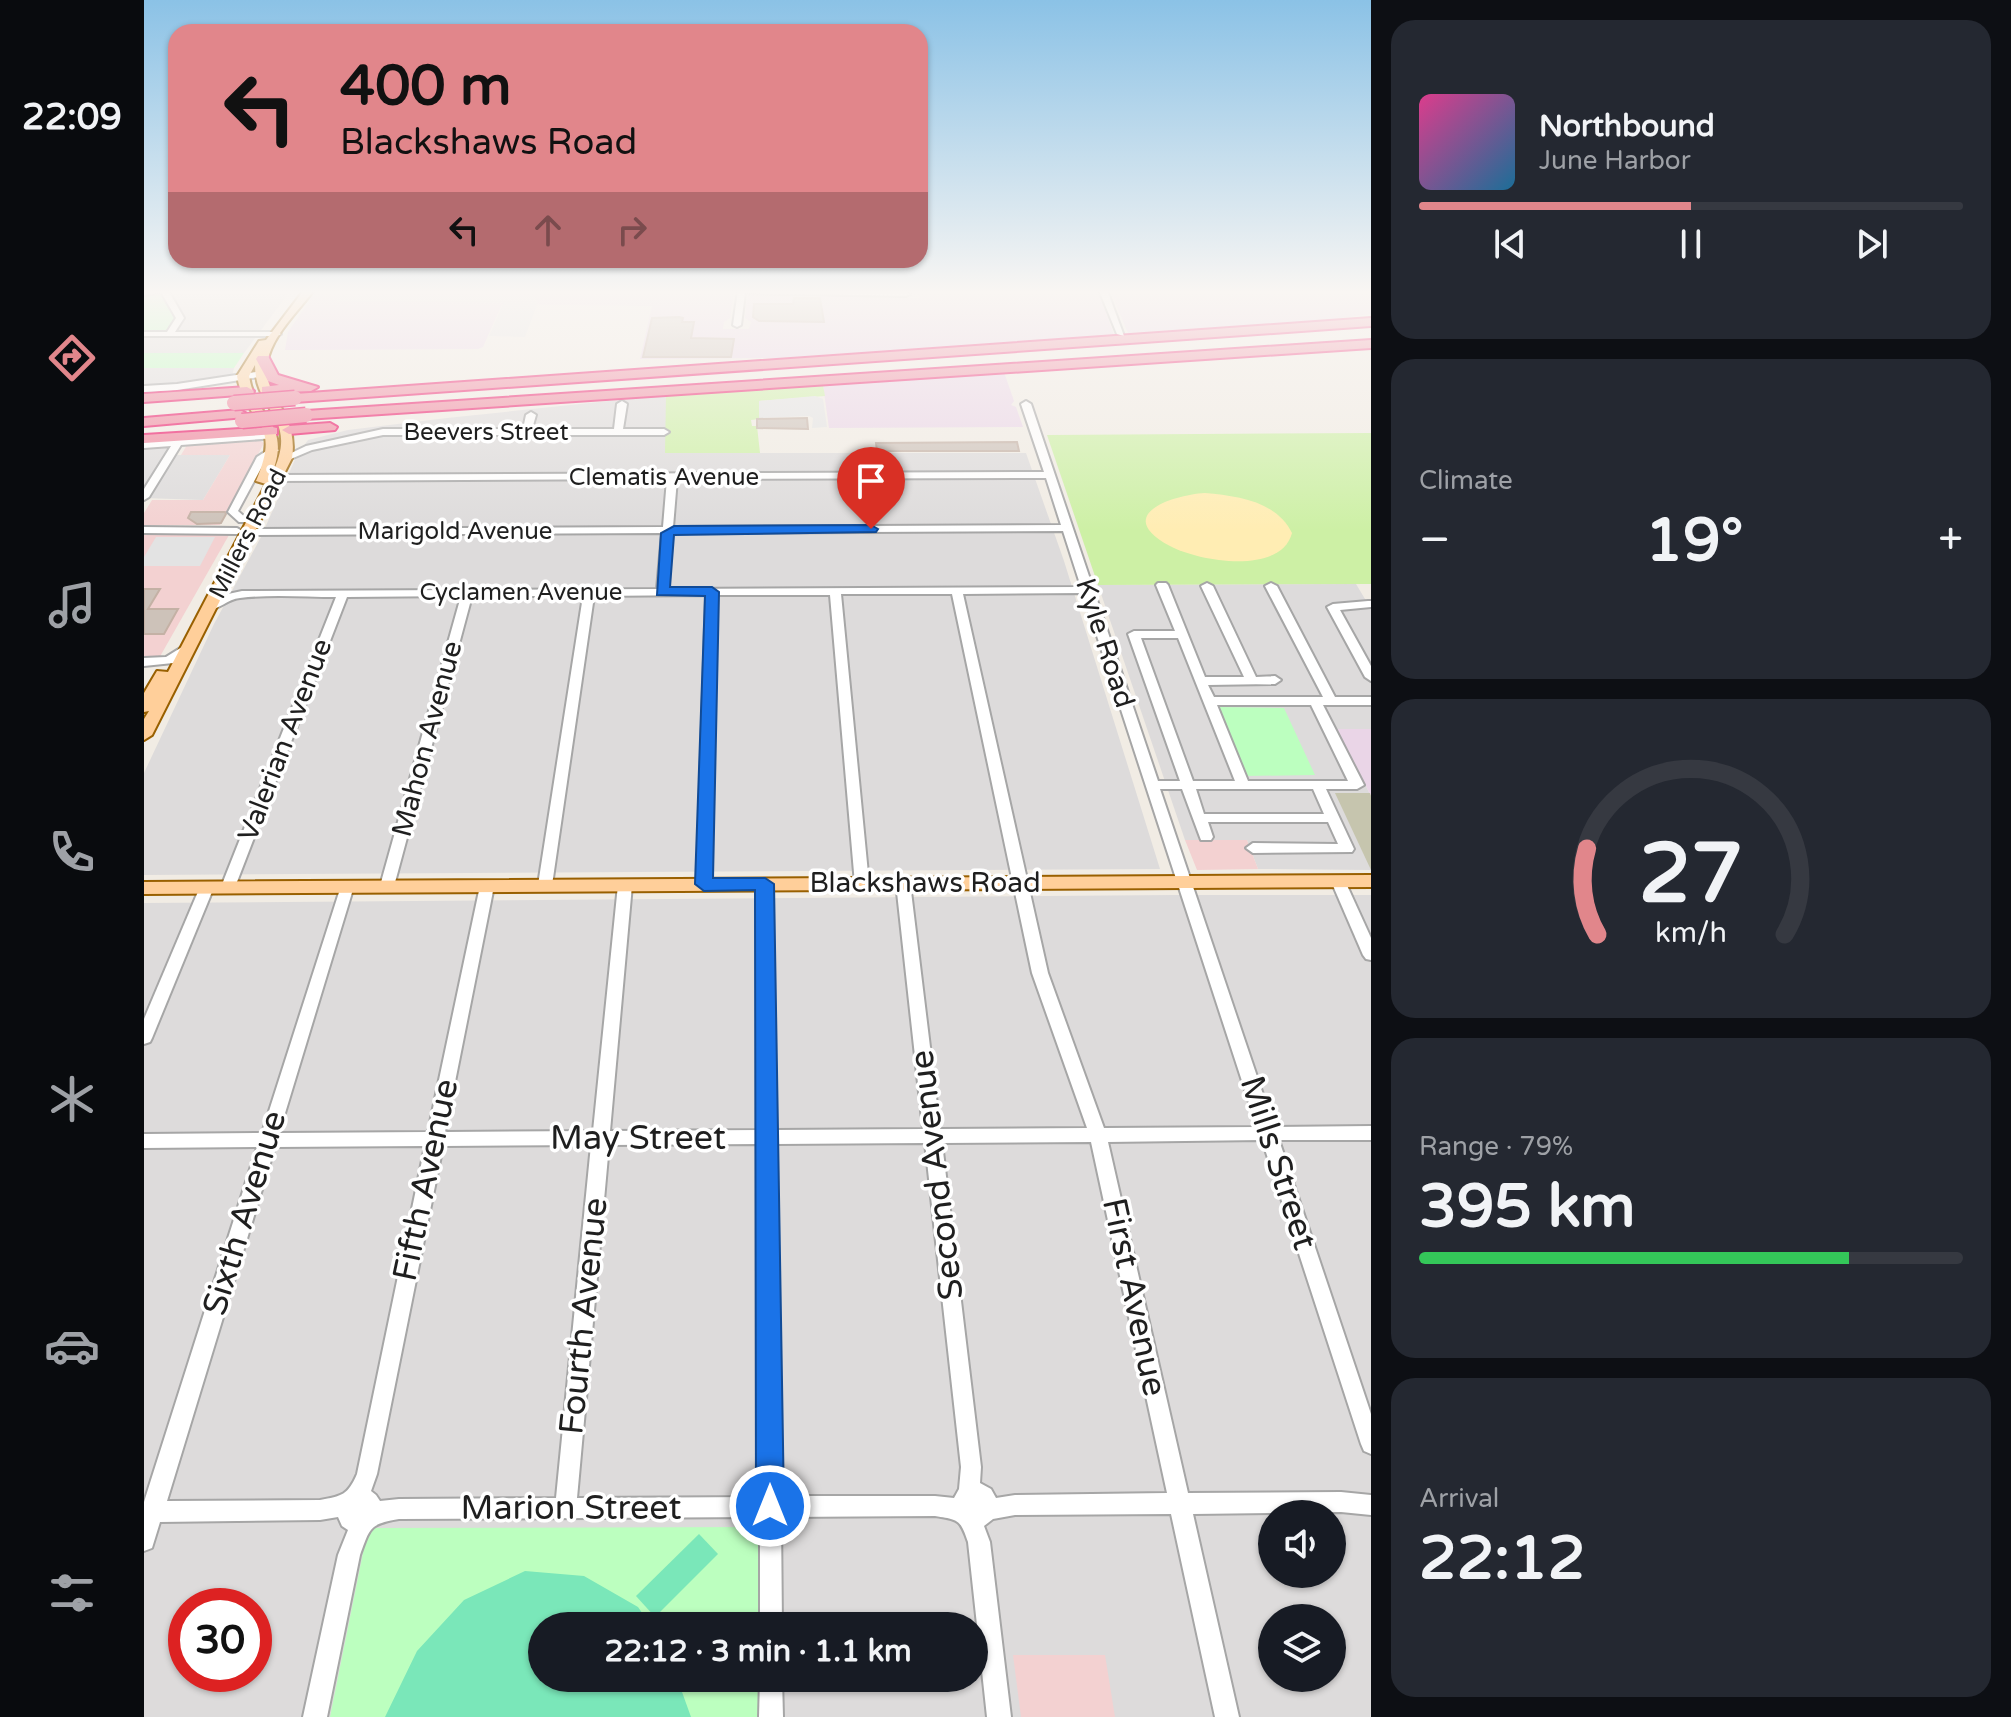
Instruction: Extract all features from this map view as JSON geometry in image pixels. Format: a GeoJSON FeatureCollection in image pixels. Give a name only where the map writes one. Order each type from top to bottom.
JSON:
{"type":"FeatureCollection","features":[{"type":"Feature","properties":{"kind":"highway"},"geometry":{"type":"LineString","coordinates":[[266,370],[280,382],[308,388]]}},
{"type":"Feature","properties":{"kind":"highway"},"geometry":{"type":"LineString","coordinates":[[267,390],[581,370]]}},
{"type":"Feature","properties":{"kind":"highway"},"geometry":{"type":"LineString","coordinates":[[144,422],[724,370]]}},
{"type":"Feature","properties":{"kind":"highway"},"geometry":{"type":"LineString","coordinates":[[301,407],[865,370]]}},
{"type":"Feature","properties":{"kind":"highway"},"geometry":{"type":"LineString","coordinates":[[301,407],[701,388],[959,370]]}},
{"type":"Feature","properties":{"kind":"highway"},"geometry":{"type":"LineString","coordinates":[[144,398],[192,394],[245,383]]}},
{"type":"Feature","properties":{"kind":"highway"},"geometry":{"type":"LineString","coordinates":[[290,436],[701,388]]}},
{"type":"Feature","properties":{"kind":"highway"},"geometry":{"type":"LineString","coordinates":[[144,410],[238,412]]}},
{"type":"Feature","properties":{"kind":"highway"},"geometry":{"type":"LineString","coordinates":[[144,416],[238,412]]}},
{"type":"Feature","properties":{"kind":"highway"},"geometry":{"type":"LineString","coordinates":[[144,429],[238,412]]}},
{"type":"Feature","properties":{"kind":"highway"},"geometry":{"type":"LineString","coordinates":[[144,439],[276,444]]}},
{"type":"Feature","properties":{"kind":"main road"},"geometry":{"type":"LineString","coordinates":[[247,370],[245,383],[267,390]]}},
{"type":"Feature","properties":{"kind":"main road","name":"Millers Road"},"geometry":{"type":"LineString","coordinates":[[144,735],[223,583],[276,444],[290,436],[267,390],[264,370]]}},
{"type":"Feature","properties":{"kind":"main road","name":"Millers Road"},"geometry":{"type":"LineString","coordinates":[[144,707],[243,528],[277,478],[276,444],[245,383]]}},
{"type":"Feature","properties":{"kind":"main road"},"geometry":{"type":"LineString","coordinates":[[276,444],[290,436]]}},
{"type":"Feature","properties":{"kind":"main road","name":"Blackshaws Road"},"geometry":{"type":"LineString","coordinates":[[144,888],[1371,881]]}},
{"type":"Feature","properties":{"kind":"street"},"geometry":{"type":"LineString","coordinates":[[144,389],[245,383],[261,370]]}},
{"type":"Feature","properties":{"kind":"street"},"geometry":{"type":"LineString","coordinates":[[618,432],[622,404]]}},
{"type":"Feature","properties":{"kind":"street","name":"Kyle Road"},"geometry":{"type":"LineString","coordinates":[[1026,404],[1183,882]]}},
{"type":"Feature","properties":{"kind":"street"},"geometry":{"type":"LineString","coordinates":[[527,432],[531,415]]}},
{"type":"Feature","properties":{"kind":"street","name":"Beevers Street"},"geometry":{"type":"LineString","coordinates":[[144,445],[220,440],[309,448],[383,432],[664,432]]}},
{"type":"Feature","properties":{"kind":"street"},"geometry":{"type":"LineString","coordinates":[[290,436],[300,447],[309,448]]}},
{"type":"Feature","properties":{"kind":"street"},"geometry":{"type":"LineString","coordinates":[[144,497],[178,443]]}},
{"type":"Feature","properties":{"kind":"street","name":"Clematis Avenue"},"geometry":{"type":"LineString","coordinates":[[277,478],[1051,475]]}},
{"type":"Feature","properties":{"kind":"street"},"geometry":{"type":"LineString","coordinates":[[662,592],[672,477]]}},
{"type":"Feature","properties":{"kind":"street","name":"Marigold Avenue"},"geometry":{"type":"LineString","coordinates":[[144,530],[1068,528]]}},
{"type":"Feature","properties":{"kind":"street"},"geometry":{"type":"LineString","coordinates":[[223,583],[229,591],[242,594]]}},
{"type":"Feature","properties":{"kind":"street"},"geometry":{"type":"LineString","coordinates":[[1162,585],[1243,785]]}},
{"type":"Feature","properties":{"kind":"street"},"geometry":{"type":"LineString","coordinates":[[1207,586],[1252,680]]}},
{"type":"Feature","properties":{"kind":"street"},"geometry":{"type":"LineString","coordinates":[[1271,586],[1331,701]]}},
{"type":"Feature","properties":{"kind":"street","name":"First Avenue"},"geometry":{"type":"LineString","coordinates":[[957,590],[1040,973],[1098,1135],[1227,1717]]}},
{"type":"Feature","properties":{"kind":"street","name":"Cyclamen Avenue"},"geometry":{"type":"LineString","coordinates":[[210,608],[227,596],[242,594],[1088,590]]}},
{"type":"Feature","properties":{"kind":"street"},"geometry":{"type":"LineString","coordinates":[[835,591],[862,884]]}},
{"type":"Feature","properties":{"kind":"street"},"geometry":{"type":"LineString","coordinates":[[545,885],[589,592]]}},
{"type":"Feature","properties":{"kind":"street"},"geometry":{"type":"LineString","coordinates":[[704,884],[712,592]]}},
{"type":"Feature","properties":{"kind":"street","name":"Valerian Avenue"},"geometry":{"type":"LineString","coordinates":[[228,887],[343,593]]}},
{"type":"Feature","properties":{"kind":"street","name":"Mahon Avenue"},"geometry":{"type":"LineString","coordinates":[[387,886],[467,593]]}},
{"type":"Feature","properties":{"kind":"street"},"geometry":{"type":"LineString","coordinates":[[1368,604],[1333,607],[1371,677]]}},
{"type":"Feature","properties":{"kind":"street"},"geometry":{"type":"LineString","coordinates":[[1182,635],[1134,634],[1206,837]]}},
{"type":"Feature","properties":{"kind":"street"},"geometry":{"type":"LineString","coordinates":[[144,662],[169,660],[190,645]]}},
{"type":"Feature","properties":{"kind":"street"},"geometry":{"type":"LineString","coordinates":[[1201,681],[1275,680]]}},
{"type":"Feature","properties":{"kind":"street"},"geometry":{"type":"LineString","coordinates":[[1209,701],[1371,701]]}},
{"type":"Feature","properties":{"kind":"street"},"geometry":{"type":"LineString","coordinates":[[1152,785],[1357,785],[1315,701]]}},
{"type":"Feature","properties":{"kind":"street"},"geometry":{"type":"LineString","coordinates":[[1253,848],[1347,849],[1318,785]]}},
{"type":"Feature","properties":{"kind":"street"},"geometry":{"type":"LineString","coordinates":[[1199,818],[1333,818]]}},
{"type":"Feature","properties":{"kind":"street"},"geometry":{"type":"LineString","coordinates":[[1338,881],[1371,955]]}},
{"type":"Feature","properties":{"kind":"street","name":"Mills Street"},"geometry":{"type":"LineString","coordinates":[[1183,882],[1371,1444]]}},
{"type":"Feature","properties":{"kind":"street","name":"Second Avenue"},"geometry":{"type":"LineString","coordinates":[[903,883],[999,1717]]}},
{"type":"Feature","properties":{"kind":"street"},"geometry":{"type":"LineString","coordinates":[[765,884],[771,1612]]}},
{"type":"Feature","properties":{"kind":"street","name":"Fourth Avenue"},"geometry":{"type":"LineString","coordinates":[[565,1509],[625,885]]}},
{"type":"Feature","properties":{"kind":"street","name":"Sixth Avenue"},"geometry":{"type":"LineString","coordinates":[[144,1540],[148,1512],[347,886]]}},
{"type":"Feature","properties":{"kind":"street","name":"Fifth Avenue"},"geometry":{"type":"LineString","coordinates":[[315,1717],[487,886]]}},
{"type":"Feature","properties":{"kind":"street"},"geometry":{"type":"LineString","coordinates":[[144,1038],[207,887]]}},
{"type":"Feature","properties":{"kind":"street","name":"May Street"},"geometry":{"type":"LineString","coordinates":[[144,1141],[1371,1133]]}},
{"type":"Feature","properties":{"kind":"street","name":"Marion Street"},"geometry":{"type":"LineString","coordinates":[[1346,1500],[1371,1493]]}},
{"type":"Feature","properties":{"kind":"street","name":"Marion Street"},"geometry":{"type":"LineString","coordinates":[[1346,1502],[1371,1505]]}},
{"type":"Feature","properties":{"kind":"street","name":"Marion Street"},"geometry":{"type":"LineString","coordinates":[[148,1512],[1258,1503]]}},
{"type":"Feature","properties":{"kind":"street"},"geometry":{"type":"LineString","coordinates":[[771,1692],[771,1717]]}},
{"type":"Feature","properties":{"kind":"shaded area"},"geometry":{"type":"Polygon","coordinates":[[[144,370],[233,370],[232,376],[144,387],[144,370]]]}},
{"type":"Feature","properties":{"kind":"shaded area"},"geometry":{"type":"Polygon","coordinates":[[[1004,372],[1014,401],[1011,405],[1016,407],[1023,427],[829,428],[823,385],[1004,372]]]}},
{"type":"Feature","properties":{"kind":"shaded area"},"geometry":{"type":"Polygon","coordinates":[[[666,395],[666,453],[1026,453],[1064,561],[1160,869],[144,875],[144,773],[214,624],[261,537],[297,455],[308,440],[348,430],[666,395]]]}},
{"type":"Feature","properties":{"kind":"shaded area"},"geometry":{"type":"Polygon","coordinates":[[[815,396],[823,399],[827,427],[812,428],[813,418],[809,416],[759,418],[759,401],[815,396]]]}},
{"type":"Feature","properties":{"kind":"shaded area"},"geometry":{"type":"Polygon","coordinates":[[[259,440],[264,443],[220,525],[144,525],[144,513],[152,500],[203,500],[230,455],[181,455],[187,445],[259,440]]]}},
{"type":"Feature","properties":{"kind":"shaded area"},"geometry":{"type":"Polygon","coordinates":[[[175,444],[169,455],[230,455],[203,500],[144,498],[144,447],[175,444]]]}},
{"type":"Feature","properties":{"kind":"shaded area"},"geometry":{"type":"Polygon","coordinates":[[[144,535],[229,535],[158,660],[144,660],[144,535]]]}},
{"type":"Feature","properties":{"kind":"shaded area"},"geometry":{"type":"Polygon","coordinates":[[[156,537],[215,537],[200,566],[144,566],[144,557],[156,537]]]}},
{"type":"Feature","properties":{"kind":"shaded area"},"geometry":{"type":"Polygon","coordinates":[[[1356,584],[1371,609],[1371,729],[1338,730],[1371,796],[1371,870],[1258,869],[1247,840],[1185,840],[1098,585],[1356,584]]]}},
{"type":"Feature","properties":{"kind":"shaded area"},"geometry":{"type":"Polygon","coordinates":[[[1337,729],[1371,729],[1371,796],[1337,729]]]}},
{"type":"Feature","properties":{"kind":"shaded area"},"geometry":{"type":"Polygon","coordinates":[[[1335,793],[1370,793],[1371,870],[1335,793]]]}},
{"type":"Feature","properties":{"kind":"shaded area"},"geometry":{"type":"Polygon","coordinates":[[[1185,840],[1247,840],[1258,869],[1197,870],[1185,840]]]}},
{"type":"Feature","properties":{"kind":"shaded area"},"geometry":{"type":"Polygon","coordinates":[[[1371,895],[1371,1717],[144,1717],[144,903],[1371,895]]]}},
{"type":"Feature","properties":{"kind":"shaded area"},"geometry":{"type":"Polygon","coordinates":[[[1013,1655],[1105,1655],[1115,1717],[1021,1717],[1013,1655]]]}},
{"type":"Feature","properties":{"kind":"green space"},"geometry":{"type":"Polygon","coordinates":[[[823,385],[825,396],[759,401],[759,419],[751,420],[752,426],[757,426],[760,453],[665,453],[666,395],[823,385]]]}},
{"type":"Feature","properties":{"kind":"green space"},"geometry":{"type":"Polygon","coordinates":[[[1371,433],[1371,584],[1098,585],[1047,435],[1371,433]]]}},
{"type":"Feature","properties":{"kind":"green space"},"geometry":{"type":"Polygon","coordinates":[[[1216,707],[1284,708],[1315,775],[1244,776],[1216,707]]]}},
{"type":"Feature","properties":{"kind":"green space"},"geometry":{"type":"Polygon","coordinates":[[[760,1527],[761,1612],[528,1612],[528,1692],[761,1692],[761,1717],[330,1717],[368,1528],[760,1527]]]}},
{"type":"Feature","properties":{"kind":"green space"},"geometry":{"type":"Polygon","coordinates":[[[699,1534],[718,1554],[660,1612],[650,1612],[636,1596],[699,1534]]]}},
{"type":"Feature","properties":{"kind":"green space"},"geometry":{"type":"Polygon","coordinates":[[[525,1571],[584,1576],[638,1607],[641,1612],[528,1612],[528,1692],[682,1692],[691,1717],[385,1717],[417,1651],[464,1600],[525,1571]]]}},
{"type":"Feature","properties":{"kind":"sand"},"geometry":{"type":"Polygon","coordinates":[[[1205,493],[1230,496],[1266,507],[1285,522],[1292,533],[1285,546],[1273,555],[1256,560],[1219,560],[1170,546],[1153,535],[1146,525],[1147,516],[1164,502],[1205,493]]]}},
{"type":"Feature","properties":{"kind":"building"},"geometry":{"type":"Polygon","coordinates":[[[807,418],[808,429],[757,428],[757,419],[807,418]]]}},
{"type":"Feature","properties":{"kind":"building"},"geometry":{"type":"Polygon","coordinates":[[[1017,442],[1019,451],[877,451],[876,443],[1017,442]]]}},
{"type":"Feature","properties":{"kind":"building"},"geometry":{"type":"Polygon","coordinates":[[[191,512],[226,514],[221,523],[197,524],[188,518],[191,512]]]}},
{"type":"Feature","properties":{"kind":"building"},"geometry":{"type":"Polygon","coordinates":[[[144,589],[160,589],[148,609],[178,609],[164,634],[144,634],[144,589]]]}},
{"type":"Feature","properties":{"kind":"route"},"geometry":{"type":"LineString","coordinates":[[770,1506],[765,884],[704,884],[712,592],[662,592],[667,533],[674,530],[871,529]]}}]}
